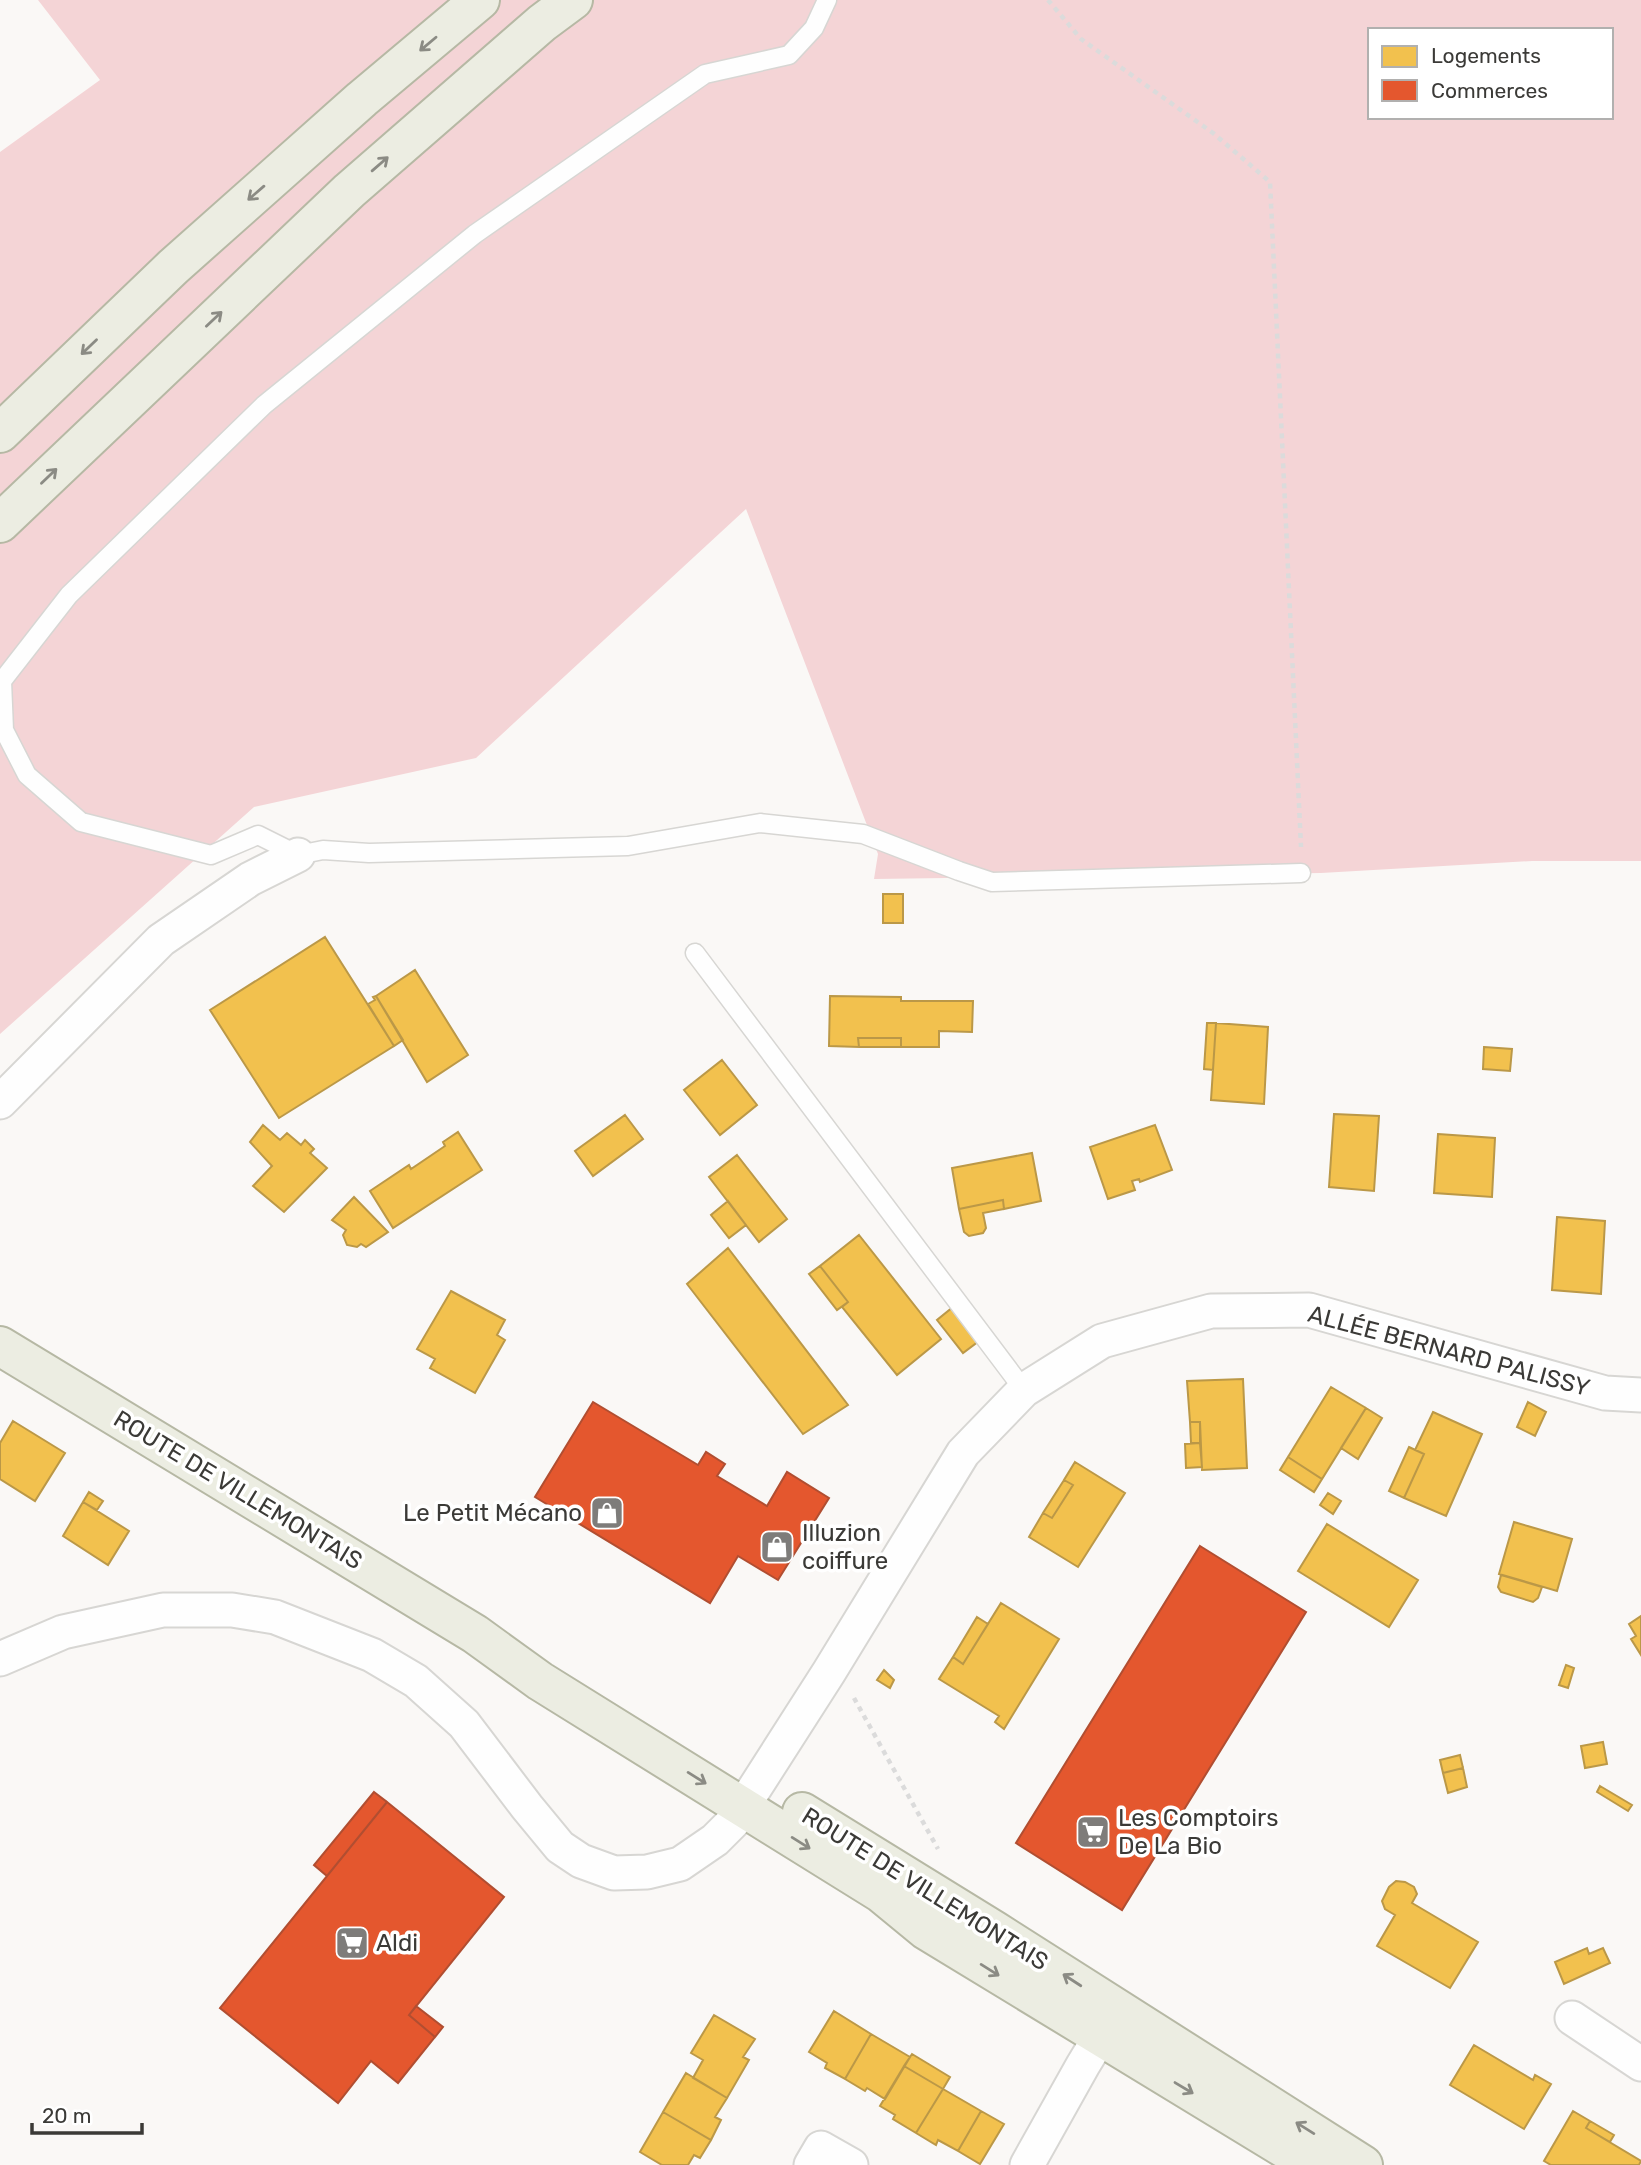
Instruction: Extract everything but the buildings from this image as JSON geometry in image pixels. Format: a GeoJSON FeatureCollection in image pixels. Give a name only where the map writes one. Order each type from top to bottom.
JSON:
{"type":"FeatureCollection","features":[{"type":"Feature","properties":{"kind":"main road"},"geometry":{"type":"LineString","coordinates":[[0,433],[173,267],[362,99],[480,0]]}},
{"type":"Feature","properties":{"kind":"main road"},"geometry":{"type":"LineString","coordinates":[[0,523],[349,191],[542,23],[573,0]]}},
{"type":"Feature","properties":{"kind":"main road","name":"ROUTE DE VILLEMONTAIS"},"geometry":{"type":"LineString","coordinates":[[0,1346],[475,1634],[546,1665],[750,1796],[975,1918],[1108,2023],[1312,2165]]}},
{"type":"Feature","properties":{"kind":"main road","name":"ROUTE DE VILLEMONTAIS"},"geometry":{"type":"LineString","coordinates":[[1108,2023],[1363,2165]]}},
{"type":"Feature","properties":{"kind":"street"},"geometry":{"type":"LineString","coordinates":[[0,1102],[161,940],[250,879],[298,855]]}},
{"type":"Feature","properties":{"kind":"street","name":"ALLÉE BERNARD PALISSY"},"geometry":{"type":"LineString","coordinates":[[0,1659],[63,1632],[163,1611],[232,1610],[275,1617],[372,1655],[416,1681],[464,1724],[560,1847],[581,1861],[614,1872],[648,1872],[680,1864],[715,1840],[733,1822],[829,1672],[962,1453],[1024,1390],[1102,1341],[1211,1311],[1309,1310],[1605,1393],[1641,1395]]}},
{"type":"Feature","properties":{"kind":"street"},"geometry":{"type":"LineString","coordinates":[[1572,2018],[1641,2064]]}},
{"type":"Feature","properties":{"kind":"street"},"geometry":{"type":"LineString","coordinates":[[1027,2165],[1108,2023]]}},
{"type":"Feature","properties":{"kind":"street"},"geometry":{"type":"LineString","coordinates":[[811,2165],[821,2148],[851,2165]]}},
{"type":"Feature","properties":{"kind":"lane"},"geometry":{"type":"LineString","coordinates":[[827,0],[814,28],[789,55],[705,74],[475,234],[264,405],[69,595],[2,681],[4,730],[27,775],[81,822],[211,855],[258,835],[298,855],[323,850],[369,853],[628,846],[760,824],[863,834],[992,882],[1301,873]]}},
{"type":"Feature","properties":{"kind":"lane"},"geometry":{"type":"LineString","coordinates":[[695,953],[1024,1390]]}},
{"type":"Feature","properties":{"kind":"path"},"geometry":{"type":"LineString","coordinates":[[1048,0],[1081,39],[1213,133],[1270,182],[1301,873]]}},
{"type":"Feature","properties":{"kind":"path"},"geometry":{"type":"LineString","coordinates":[[829,1672],[851,1693],[940,1854]]}},
{"type":"Feature","properties":{"kind":"shaded area"},"geometry":{"type":"Polygon","coordinates":[[[38,0],[1641,0],[1641,861],[1532,861],[1321,873],[874,879],[878,854],[746,509],[476,758],[254,807],[0,1034],[0,152],[100,80],[38,0]]]}},
{"type":"Feature","properties":{"kind":"place","name":"Le Petit Mécano"},"geometry":{"type":"Point","coordinates":[607,1513]}},
{"type":"Feature","properties":{"kind":"place","name":"Illuzion coiffure"},"geometry":{"type":"Point","coordinates":[777,1547]}},
{"type":"Feature","properties":{"kind":"place","name":"Les Comptoirs De La Bio"},"geometry":{"type":"Point","coordinates":[1093,1832]}},
{"type":"Feature","properties":{"kind":"place","name":"Aldi"},"geometry":{"type":"Point","coordinates":[352,1943]}}]}
